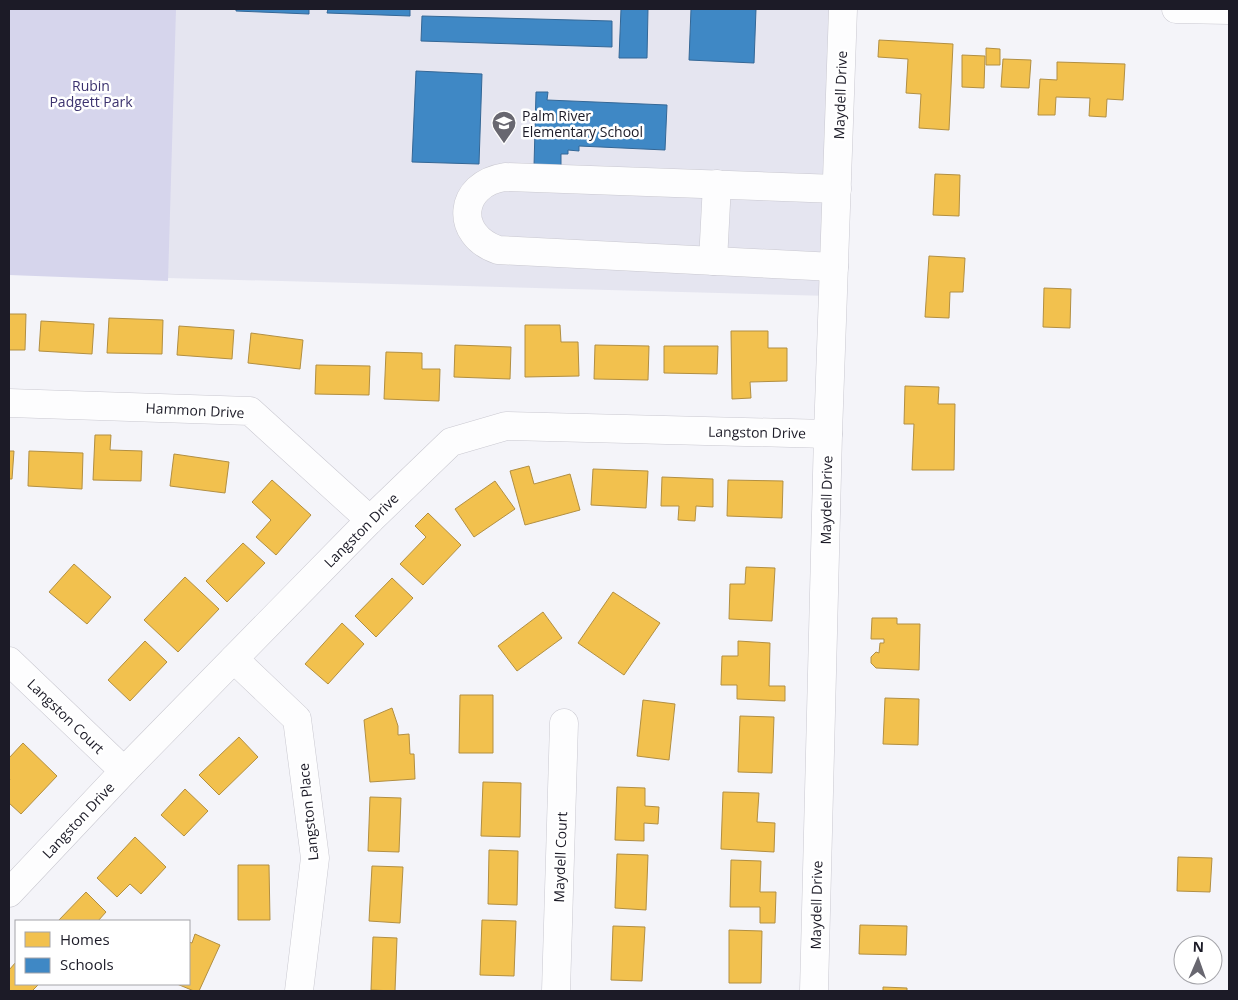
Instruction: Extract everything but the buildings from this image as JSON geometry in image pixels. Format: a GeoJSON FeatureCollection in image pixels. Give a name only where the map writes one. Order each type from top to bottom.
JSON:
{"type":"FeatureCollection","features":[{"type":"Feature","properties":{"kind":"street","name":"Maydell Drive"},"geometry":{"type":"LineString","coordinates":[[814,991],[828,434],[843,9]]}},
{"type":"Feature","properties":{"kind":"street"},"geometry":{"type":"LineString","coordinates":[[1176,9],[1229,10]]}},
{"type":"Feature","properties":{"kind":"street"},"geometry":{"type":"LineString","coordinates":[[834,267],[498,250],[487,247],[476,236],[470,228],[466,212],[471,196],[477,188],[486,182],[505,177],[836,189]]}},
{"type":"Feature","properties":{"kind":"street"},"geometry":{"type":"LineString","coordinates":[[714,261],[717,184]]}},
{"type":"Feature","properties":{"kind":"street","name":"Hammon Drive"},"geometry":{"type":"LineString","coordinates":[[9,403],[250,411],[370,520]]}},
{"type":"Feature","properties":{"kind":"street","name":"Langston Drive"},"geometry":{"type":"LineString","coordinates":[[9,893],[124,771],[370,520],[451,442],[506,426],[828,434]]}},
{"type":"Feature","properties":{"kind":"street","name":"Langston Place"},"geometry":{"type":"LineString","coordinates":[[234,659],[297,719],[315,858],[298,991]]}},
{"type":"Feature","properties":{"kind":"street","name":"Langston Court"},"geometry":{"type":"LineString","coordinates":[[9,660],[124,771]]}},
{"type":"Feature","properties":{"kind":"street","name":"Maydell Court"},"geometry":{"type":"LineString","coordinates":[[556,991],[564,723]]}},
{"type":"Feature","properties":{"kind":"shaded area","name":"Palm River Elementary School"},"geometry":{"type":"Polygon","coordinates":[[[174,9],[843,9],[830,296],[167,278],[174,9]]]}},
{"type":"Feature","properties":{"kind":"green space","name":"Rubin Padgett Park"},"geometry":{"type":"Polygon","coordinates":[[[9,9],[176,9],[168,281],[9,275],[9,9]]]}},
{"type":"Feature","properties":{"kind":"place","name":"Palm River Elementary School"},"geometry":{"type":"Point","coordinates":[504,144]}}]}
